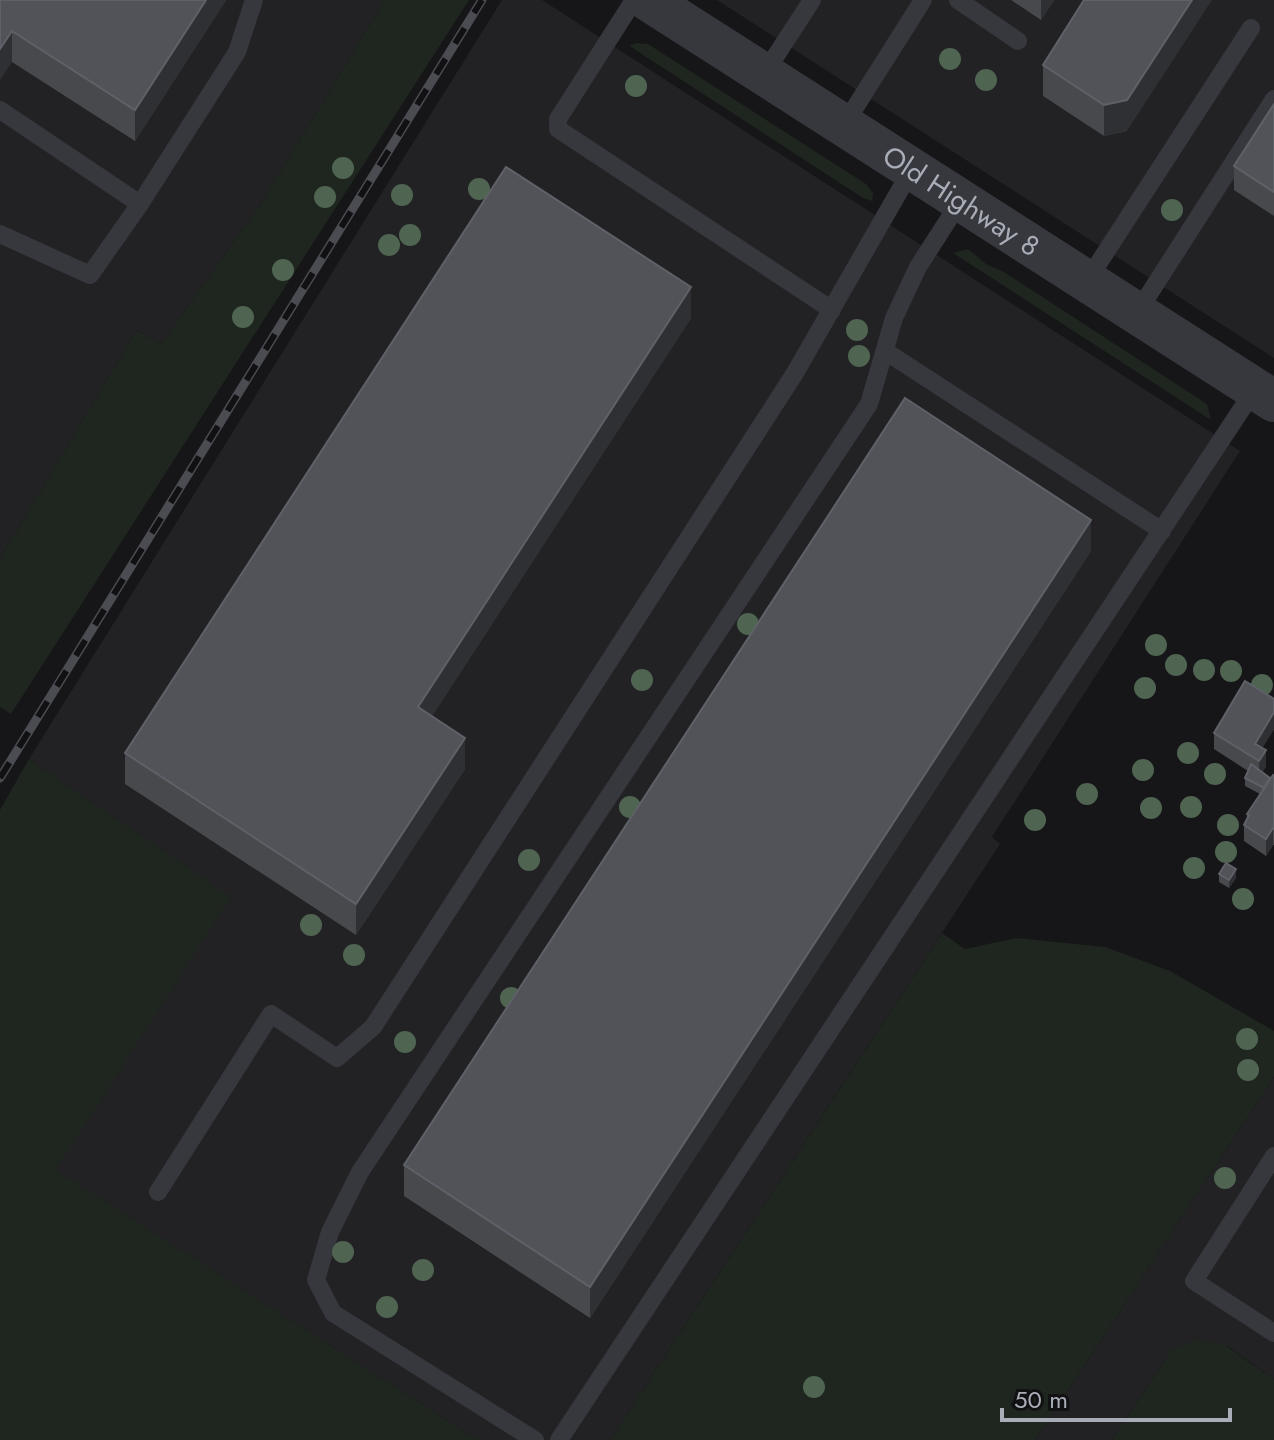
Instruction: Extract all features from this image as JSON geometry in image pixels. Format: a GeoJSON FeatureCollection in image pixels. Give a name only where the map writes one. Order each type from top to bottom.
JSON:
{"type":"FeatureCollection","features":[{"type":"Feature","properties":{"kind":"street","name":"Old Highway 8"},"geometry":{"type":"LineString","coordinates":[[648,0],[1264,395]]}},
{"type":"Feature","properties":{"kind":"lane"},"geometry":{"type":"LineString","coordinates":[[0,234],[90,275],[140,204],[237,52],[254,0]]}},
{"type":"Feature","properties":{"kind":"lane"},"geometry":{"type":"LineString","coordinates":[[634,0],[558,119],[558,129],[832,310]]}},
{"type":"Feature","properties":{"kind":"lane"},"geometry":{"type":"LineString","coordinates":[[764,74],[812,0]]}},
{"type":"Feature","properties":{"kind":"lane"},"geometry":{"type":"LineString","coordinates":[[844,125],[923,0]]}},
{"type":"Feature","properties":{"kind":"lane"},"geometry":{"type":"LineString","coordinates":[[958,0],[1018,41]]}},
{"type":"Feature","properties":{"kind":"lane"},"geometry":{"type":"LineString","coordinates":[[1087,281],[1251,28]]}},
{"type":"Feature","properties":{"kind":"lane"},"geometry":{"type":"LineString","coordinates":[[1137,313],[1274,99]]}},
{"type":"Feature","properties":{"kind":"lane"},"geometry":{"type":"LineString","coordinates":[[0,110],[140,204]]}},
{"type":"Feature","properties":{"kind":"lane"},"geometry":{"type":"LineString","coordinates":[[158,1192],[271,1014],[337,1058],[373,1027],[795,373],[912,169]]}},
{"type":"Feature","properties":{"kind":"lane"},"geometry":{"type":"LineString","coordinates":[[535,1440],[333,1313],[316,1280],[330,1232],[360,1172],[869,404],[894,318],[918,267],[961,200]]}},
{"type":"Feature","properties":{"kind":"lane"},"geometry":{"type":"LineString","coordinates":[[885,351],[1162,531]]}},
{"type":"Feature","properties":{"kind":"lane"},"geometry":{"type":"LineString","coordinates":[[559,1440],[1162,531],[1264,395]]}},
{"type":"Feature","properties":{"kind":"lane"},"geometry":{"type":"LineString","coordinates":[[1274,1156],[1194,1281],[1274,1333]]}},
{"type":"Feature","properties":{"kind":"shaded area"},"geometry":{"type":"Polygon","coordinates":[[[0,0],[385,0],[260,205],[161,344],[137,330],[0,559],[0,0]]]}},
{"type":"Feature","properties":{"kind":"shaded area"},"geometry":{"type":"Polygon","coordinates":[[[385,0],[469,0],[11,714],[0,707],[0,559],[137,330],[161,344],[260,205],[385,0]]]}},
{"type":"Feature","properties":{"kind":"shaded area"},"geometry":{"type":"Polygon","coordinates":[[[502,0],[542,0],[1240,451],[992,837],[1000,844],[610,1440],[478,1440],[55,1170],[230,897],[29,759],[502,0]]]}},
{"type":"Feature","properties":{"kind":"shaded area"},"geometry":{"type":"Polygon","coordinates":[[[717,0],[1274,0],[1274,358],[717,0]]]}},
{"type":"Feature","properties":{"kind":"shaded area"},"geometry":{"type":"Polygon","coordinates":[[[648,44],[866,184],[873,193],[872,201],[630,45],[648,44]]]}},
{"type":"Feature","properties":{"kind":"shaded area"},"geometry":{"type":"Polygon","coordinates":[[[968,249],[986,264],[1004,272],[1207,404],[1211,420],[953,253],[968,249]]]}},
{"type":"Feature","properties":{"kind":"shaded area"},"geometry":{"type":"Polygon","coordinates":[[[29,759],[231,897],[56,1170],[478,1440],[0,1440],[0,810],[29,759]]]}},
{"type":"Feature","properties":{"kind":"shaded area"},"geometry":{"type":"Polygon","coordinates":[[[942,933],[965,949],[1016,938],[1105,947],[1170,971],[1274,1031],[1274,1077],[1035,1440],[610,1440],[942,933]]]}},
{"type":"Feature","properties":{"kind":"shaded area"},"geometry":{"type":"Polygon","coordinates":[[[1274,1077],[1274,1379],[1227,1346],[1171,1351],[1112,1440],[1035,1440],[1274,1077]]]}},
{"type":"Feature","properties":{"kind":"shaded area"},"geometry":{"type":"Polygon","coordinates":[[[1196,1339],[1226,1346],[1274,1379],[1274,1440],[1112,1440],[1171,1351],[1196,1339]]]}},
{"type":"Feature","properties":{"kind":"building"},"geometry":{"type":"Polygon","coordinates":[[[0,0],[206,0],[135,110],[12,31],[0,49],[0,0]]]}},
{"type":"Feature","properties":{"kind":"building"},"geometry":{"type":"Polygon","coordinates":[[[1084,0],[1192,0],[1127,100],[1104,105],[1043,65],[1084,0]]]}},
{"type":"Feature","properties":{"kind":"building"},"geometry":{"type":"Polygon","coordinates":[[[1274,104],[1274,192],[1234,166],[1274,104]]]}},
{"type":"Feature","properties":{"kind":"building"},"geometry":{"type":"Polygon","coordinates":[[[506,167],[691,287],[418,707],[465,738],[356,904],[125,753],[506,167]]]}},
{"type":"Feature","properties":{"kind":"building"},"geometry":{"type":"Polygon","coordinates":[[[905,398],[1091,520],[590,1287],[404,1165],[905,398]]]}},
{"type":"Feature","properties":{"kind":"building"},"geometry":{"type":"Polygon","coordinates":[[[1245,681],[1274,699],[1274,712],[1255,744],[1266,750],[1259,761],[1214,733],[1245,681]]]}},
{"type":"Feature","properties":{"kind":"building"},"geometry":{"type":"Polygon","coordinates":[[[1251,764],[1270,778],[1264,788],[1245,778],[1251,764]]]}},
{"type":"Feature","properties":{"kind":"building"},"geometry":{"type":"Polygon","coordinates":[[[1273,775],[1274,829],[1266,839],[1244,825],[1247,814],[1273,775]]]}},
{"type":"Feature","properties":{"kind":"building"},"geometry":{"type":"Polygon","coordinates":[[[1226,863],[1236,869],[1229,880],[1219,874],[1226,863]]]}},
{"type":"Feature","properties":{"kind":"railway"},"geometry":{"type":"LineString","coordinates":[[0,778],[482,0]]}}]}
